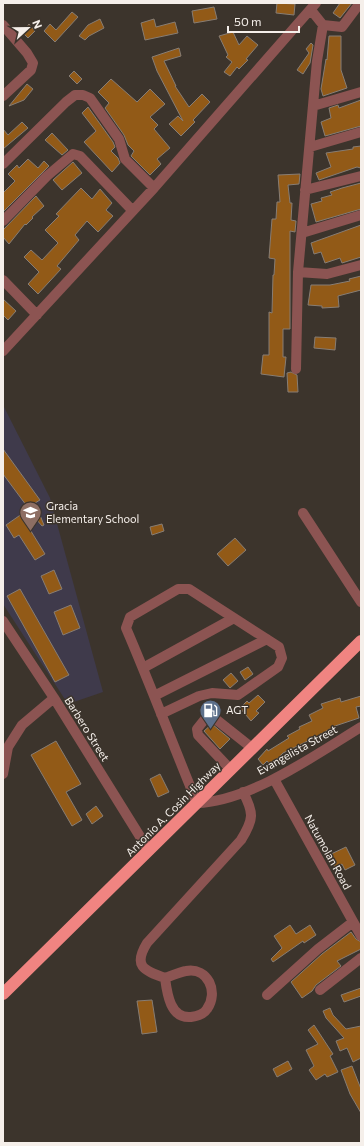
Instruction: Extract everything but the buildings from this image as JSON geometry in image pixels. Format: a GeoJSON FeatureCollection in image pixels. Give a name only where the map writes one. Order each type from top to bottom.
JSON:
{"type":"FeatureCollection","features":[{"type":"Feature","properties":{"kind":"highway","name":"Antonio A. Cosin Highway"},"geometry":{"type":"LineString","coordinates":[[3,994],[361,641]]}},
{"type":"Feature","properties":{"kind":"street"},"geometry":{"type":"LineString","coordinates":[[323,25],[338,27],[345,25],[360,3]]}},
{"type":"Feature","properties":{"kind":"street"},"geometry":{"type":"LineString","coordinates":[[3,351],[154,188],[314,7],[323,25],[313,106],[298,272],[296,369]]}},
{"type":"Feature","properties":{"kind":"street"},"geometry":{"type":"LineString","coordinates":[[3,25],[27,53],[33,63],[31,70],[3,96]]}},
{"type":"Feature","properties":{"kind":"street"},"geometry":{"type":"LineString","coordinates":[[313,106],[361,92]]}},
{"type":"Feature","properties":{"kind":"street"},"geometry":{"type":"LineString","coordinates":[[3,164],[66,102],[75,95],[83,95],[90,98],[119,139],[125,159],[154,188]]}},
{"type":"Feature","properties":{"kind":"street"},"geometry":{"type":"LineString","coordinates":[[310,147],[361,132]]}},
{"type":"Feature","properties":{"kind":"street"},"geometry":{"type":"LineString","coordinates":[[3,222],[47,176],[73,154],[80,156],[132,210]]}},
{"type":"Feature","properties":{"kind":"street"},"geometry":{"type":"LineString","coordinates":[[306,190],[361,176]]}},
{"type":"Feature","properties":{"kind":"street"},"geometry":{"type":"LineString","coordinates":[[302,233],[361,215]]}},
{"type":"Feature","properties":{"kind":"street"},"geometry":{"type":"LineString","coordinates":[[298,272],[327,274],[361,265]]}},
{"type":"Feature","properties":{"kind":"street"},"geometry":{"type":"LineString","coordinates":[[3,280],[37,315]]}},
{"type":"Feature","properties":{"kind":"street"},"geometry":{"type":"LineString","coordinates":[[303,513],[361,602]]}},
{"type":"Feature","properties":{"kind":"street"},"geometry":{"type":"LineString","coordinates":[[161,714],[199,696],[212,693],[238,695],[278,667],[282,658],[279,647],[189,589],[178,589],[130,617],[126,628],[197,803]]}},
{"type":"Feature","properties":{"kind":"street"},"geometry":{"type":"LineString","coordinates":[[143,668],[234,618]]}},
{"type":"Feature","properties":{"kind":"street","name":"Barbero Street"},"geometry":{"type":"LineString","coordinates":[[5,627],[54,698],[149,851]]}},
{"type":"Feature","properties":{"kind":"street"},"geometry":{"type":"LineString","coordinates":[[154,696],[266,639]]}},
{"type":"Feature","properties":{"kind":"street"},"geometry":{"type":"LineString","coordinates":[[3,774],[8,747],[22,725],[54,698]]}},
{"type":"Feature","properties":{"kind":"street"},"geometry":{"type":"LineString","coordinates":[[231,770],[198,736],[197,729],[205,719],[213,717],[252,748]]}},
{"type":"Feature","properties":{"kind":"street","name":"Evangelista Street"},"geometry":{"type":"LineString","coordinates":[[197,803],[212,803],[274,779],[361,727]]}},
{"type":"Feature","properties":{"kind":"street","name":"Natumolan Road"},"geometry":{"type":"LineString","coordinates":[[274,779],[361,936]]}},
{"type":"Feature","properties":{"kind":"street"},"geometry":{"type":"LineString","coordinates":[[165,978],[171,1004],[178,1013],[190,1017],[204,1013],[208,1007],[211,989],[209,981],[204,974],[197,971],[186,971],[165,978],[144,969],[141,964],[142,952],[147,943],[241,840],[250,825],[252,815],[243,792]]}},
{"type":"Feature","properties":{"kind":"street"},"geometry":{"type":"LineString","coordinates":[[267,995],[322,945],[353,922]]}},
{"type":"Feature","properties":{"kind":"street"},"geometry":{"type":"LineString","coordinates":[[320,990],[361,958]]}},
{"type":"Feature","properties":{"kind":"shaded area","name":"Gracia Elementary School"},"geometry":{"type":"Polygon","coordinates":[[[3,405],[50,498],[103,692],[68,704],[3,604],[3,405]]]}},
{"type":"Feature","properties":{"kind":"place","name":"Gracia Elementary School"},"geometry":{"type":"Point","coordinates":[31,532]}},
{"type":"Feature","properties":{"kind":"place","name":"AGT"},"geometry":{"type":"Point","coordinates":[211,730]}}]}
